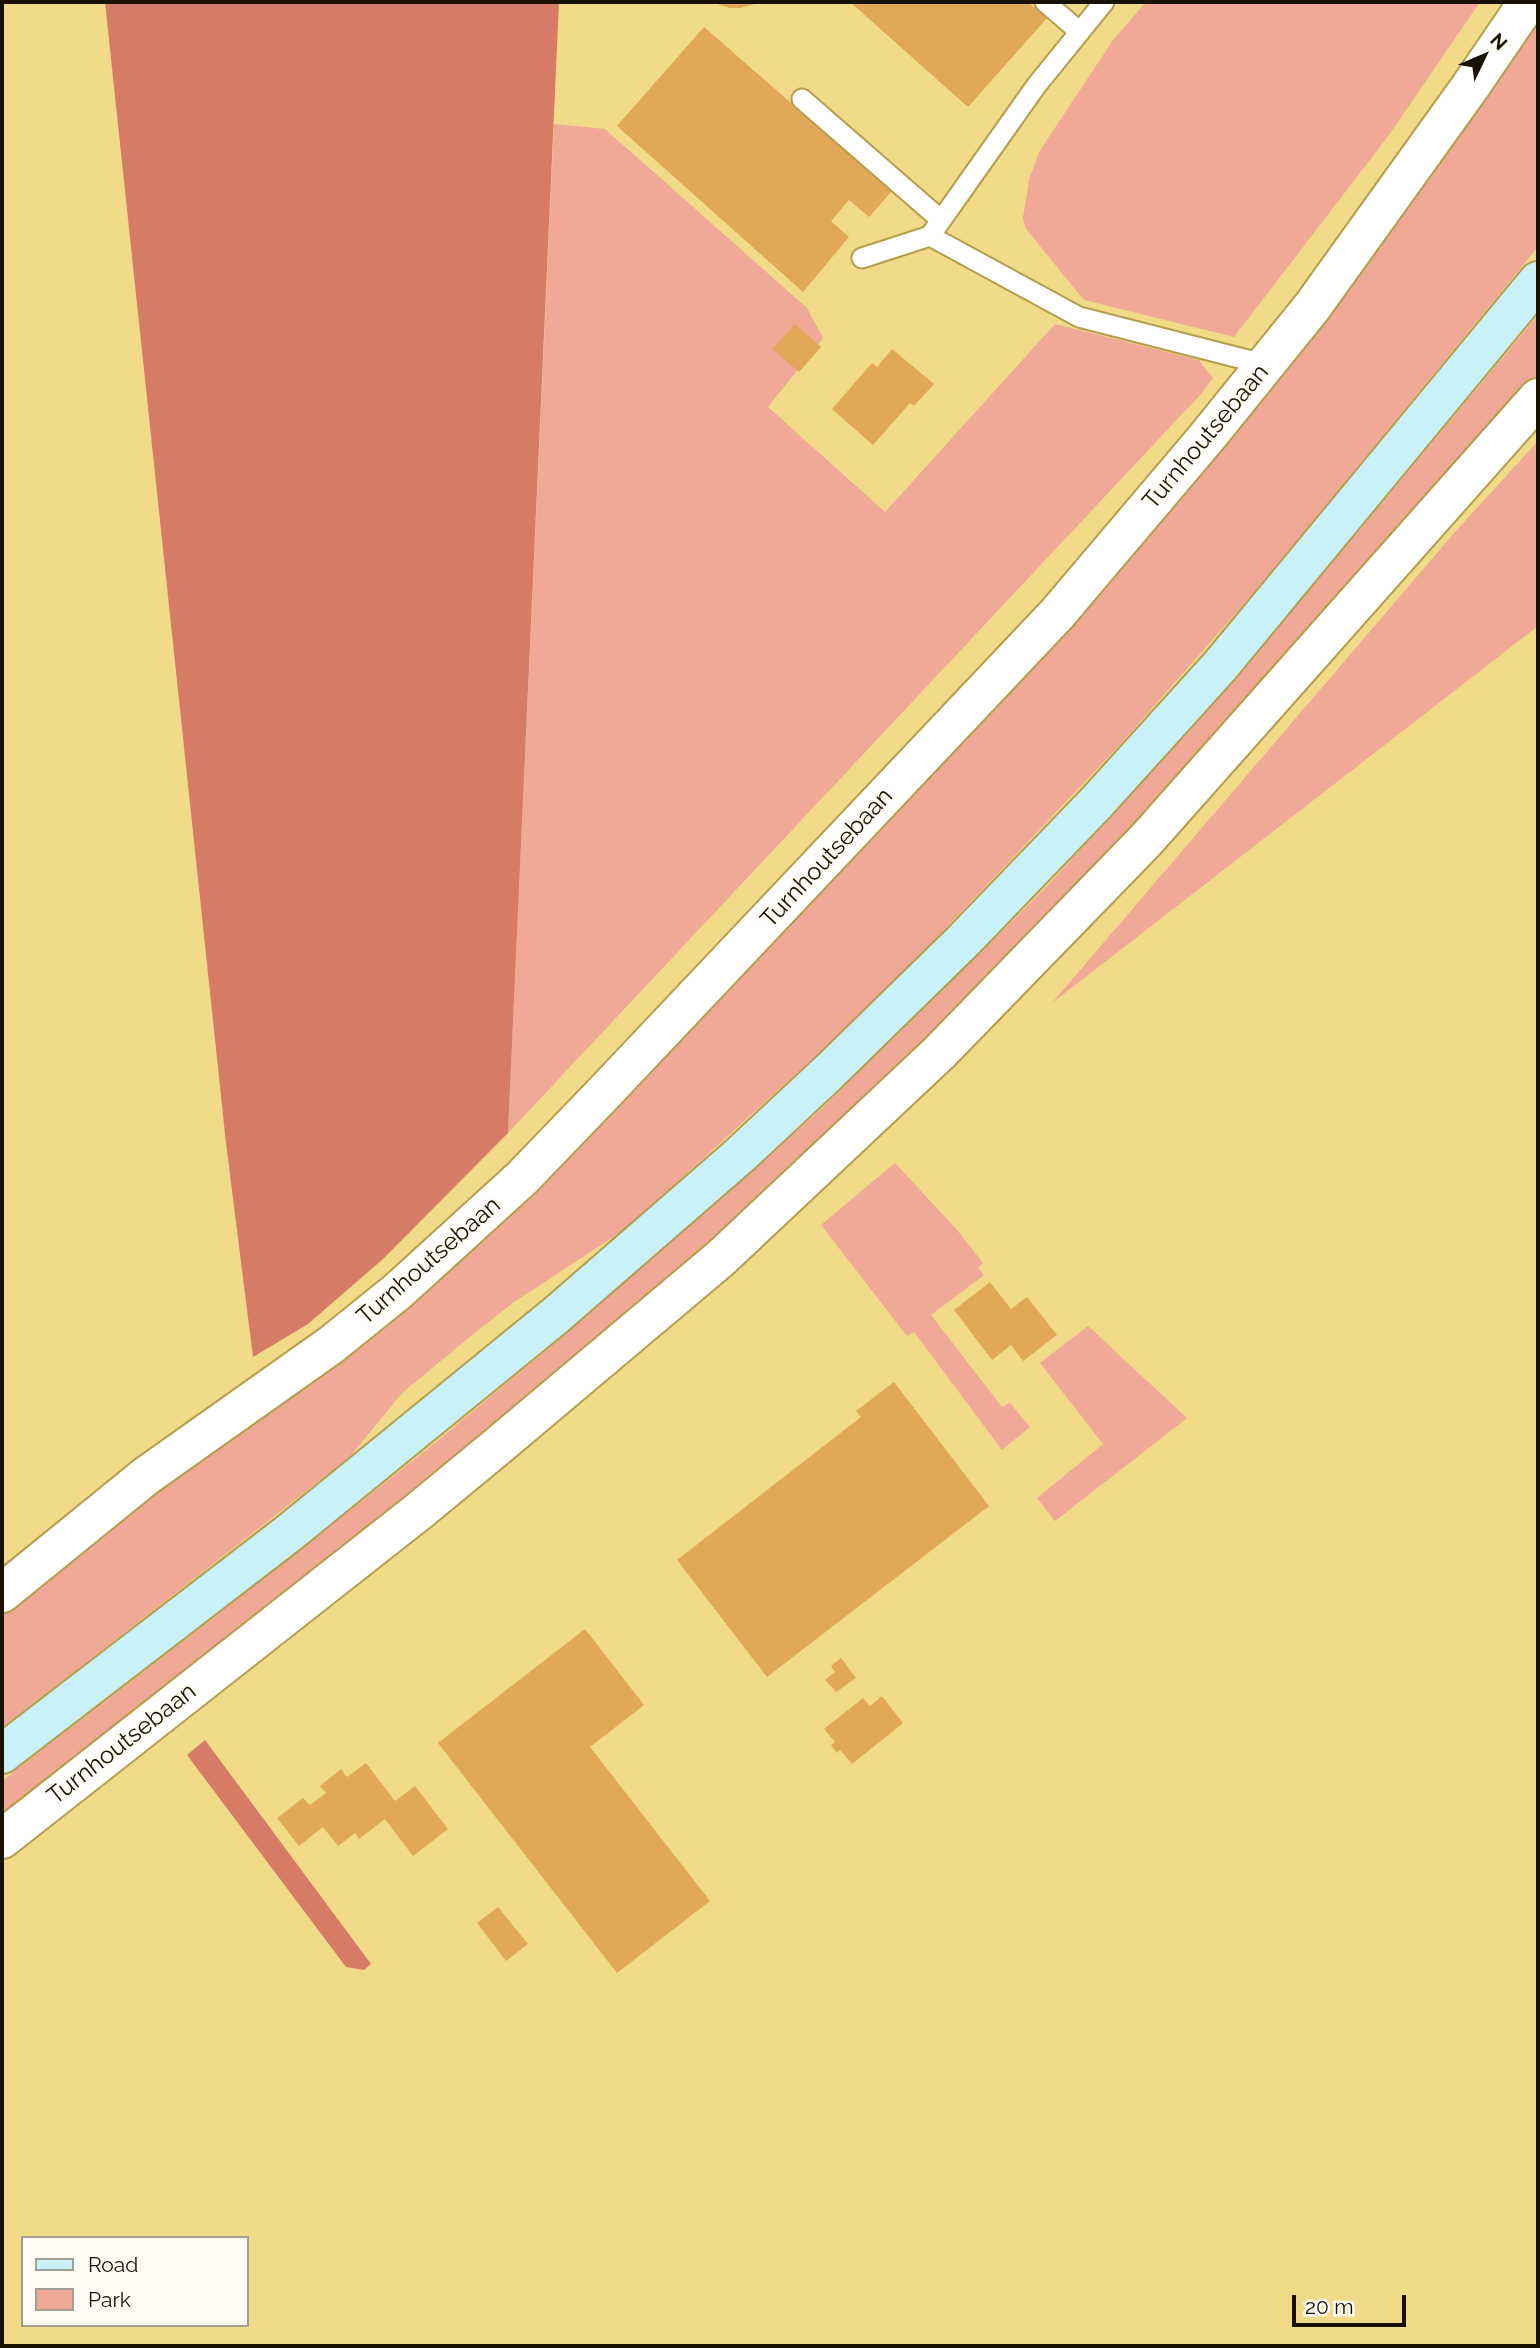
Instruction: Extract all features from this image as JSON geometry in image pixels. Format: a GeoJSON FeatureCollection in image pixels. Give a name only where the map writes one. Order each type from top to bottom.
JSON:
{"type":"FeatureCollection","features":[{"type":"Feature","properties":{"kind":"main road"},"geometry":{"type":"LineString","coordinates":[[2,1754],[289,1532],[555,1316],[739,1156],[830,1072],[963,941],[1096,803],[1220,666],[1538,281]]}},
{"type":"Feature","properties":{"kind":"street","name":"Turnhoutsebaan"},"geometry":{"type":"LineString","coordinates":[[2,1593],[146,1476],[331,1345],[419,1273],[522,1178],[1057,614],[1267,365],[1312,307],[1528,2]]}},
{"type":"Feature","properties":{"kind":"street","name":"Turnhoutsebaan"},"geometry":{"type":"LineString","coordinates":[[2,1839],[408,1520],[499,1445],[720,1258],[910,1080],[1146,840],[1538,398]]}},
{"type":"Feature","properties":{"kind":"lane"},"geometry":{"type":"LineString","coordinates":[[1045,2],[1080,32]]}},
{"type":"Feature","properties":{"kind":"lane"},"geometry":{"type":"LineString","coordinates":[[862,258],[936,228],[1036,86],[1104,2]]}},
{"type":"Feature","properties":{"kind":"lane"},"geometry":{"type":"LineString","coordinates":[[802,99],[936,228],[1079,317],[1267,365]]}},
{"type":"Feature","properties":{"kind":"green space"},"geometry":{"type":"Polygon","coordinates":[[[1146,2],[1480,2],[1389,135],[1234,337],[1084,300],[1026,229],[1023,218],[1029,180],[1039,152],[1113,40],[1146,2]]]}},
{"type":"Feature","properties":{"kind":"green space"},"geometry":{"type":"Polygon","coordinates":[[[1538,10],[1538,247],[1252,595],[1118,747],[929,946],[815,1057],[624,1230],[514,1302],[472,1335],[402,1393],[349,1458],[2,1728],[2,1610],[183,1465],[876,825],[1538,10]]]}},
{"type":"Feature","properties":{"kind":"green space"},"geometry":{"type":"Polygon","coordinates":[[[554,124],[605,129],[807,308],[823,338],[768,407],[885,512],[1055,324],[1199,360],[1213,378],[1201,394],[508,1133],[554,124]]]}},
{"type":"Feature","properties":{"kind":"green space"},"geometry":{"type":"Polygon","coordinates":[[[1538,315],[1538,380],[1278,674],[919,1053],[620,1325],[2,1826],[2,1781],[430,1447],[543,1353],[819,1111],[939,994],[1046,887],[1160,763],[1261,648],[1538,315]]]}},
{"type":"Feature","properties":{"kind":"green space"},"geometry":{"type":"Polygon","coordinates":[[[1538,441],[1538,626],[1052,1003],[1455,532],[1538,441]]]}},
{"type":"Feature","properties":{"kind":"green space"},"geometry":{"type":"Polygon","coordinates":[[[895,1163],[958,1231],[983,1263],[978,1268],[984,1275],[931,1315],[1002,1407],[1010,1403],[1030,1427],[1002,1450],[914,1332],[907,1336],[821,1225],[895,1163]]]}},
{"type":"Feature","properties":{"kind":"green space"},"geometry":{"type":"Polygon","coordinates":[[[1088,1326],[1187,1418],[1055,1521],[1037,1498],[1103,1444],[1040,1363],[1088,1326]]]}},
{"type":"Feature","properties":{"kind":"shaded area"},"geometry":{"type":"Polygon","coordinates":[[[105,2],[559,2],[508,1133],[383,1259],[308,1324],[253,1357],[226,1143],[105,2]]]}},
{"type":"Feature","properties":{"kind":"shaded area"},"geometry":{"type":"Polygon","coordinates":[[[205,1740],[371,1964],[364,1970],[346,1967],[187,1755],[205,1740]]]}},
{"type":"Feature","properties":{"kind":"building"},"geometry":{"type":"Polygon","coordinates":[[[710,2],[762,2],[730,8],[710,2]]]}},
{"type":"Feature","properties":{"kind":"building"},"geometry":{"type":"Polygon","coordinates":[[[850,2],[1028,2],[1047,18],[968,107],[850,2]]]}},
{"type":"Feature","properties":{"kind":"building"},"geometry":{"type":"Polygon","coordinates":[[[704,27],[892,191],[869,217],[849,200],[831,221],[849,237],[803,292],[617,126],[704,27]]]}},
{"type":"Feature","properties":{"kind":"building"},"geometry":{"type":"Polygon","coordinates":[[[795,324],[821,347],[799,372],[772,349],[795,324]]]}},
{"type":"Feature","properties":{"kind":"building"},"geometry":{"type":"Polygon","coordinates":[[[892,349],[934,384],[914,406],[910,403],[873,445],[832,409],[872,363],[877,367],[892,349]]]}},
{"type":"Feature","properties":{"kind":"building"},"geometry":{"type":"Polygon","coordinates":[[[990,1282],[1011,1309],[1027,1297],[1057,1335],[1023,1361],[1011,1345],[992,1360],[954,1310],[990,1282]]]}},
{"type":"Feature","properties":{"kind":"building"},"geometry":{"type":"Polygon","coordinates":[[[894,1382],[989,1506],[767,1677],[677,1560],[861,1417],[856,1411],[894,1382]]]}},
{"type":"Feature","properties":{"kind":"building"},"geometry":{"type":"Polygon","coordinates":[[[585,1629],[644,1705],[590,1747],[710,1901],[617,1973],[438,1743],[585,1629]]]}},
{"type":"Feature","properties":{"kind":"building"},"geometry":{"type":"Polygon","coordinates":[[[841,1658],[856,1678],[836,1692],[825,1680],[835,1672],[831,1666],[841,1658]]]}},
{"type":"Feature","properties":{"kind":"building"},"geometry":{"type":"Polygon","coordinates":[[[882,1696],[903,1723],[852,1764],[840,1750],[837,1753],[831,1745],[835,1742],[824,1729],[863,1698],[870,1706],[882,1696]]]}},
{"type":"Feature","properties":{"kind":"building"},"geometry":{"type":"Polygon","coordinates":[[[366,1763],[395,1801],[415,1786],[448,1829],[413,1856],[385,1819],[359,1839],[355,1833],[338,1846],[323,1827],[299,1846],[277,1818],[303,1798],[310,1805],[326,1793],[320,1786],[341,1769],[347,1777],[366,1763]]]}},
{"type":"Feature","properties":{"kind":"building"},"geometry":{"type":"Polygon","coordinates":[[[498,1907],[528,1944],[506,1961],[477,1923],[498,1907]]]}}]}
